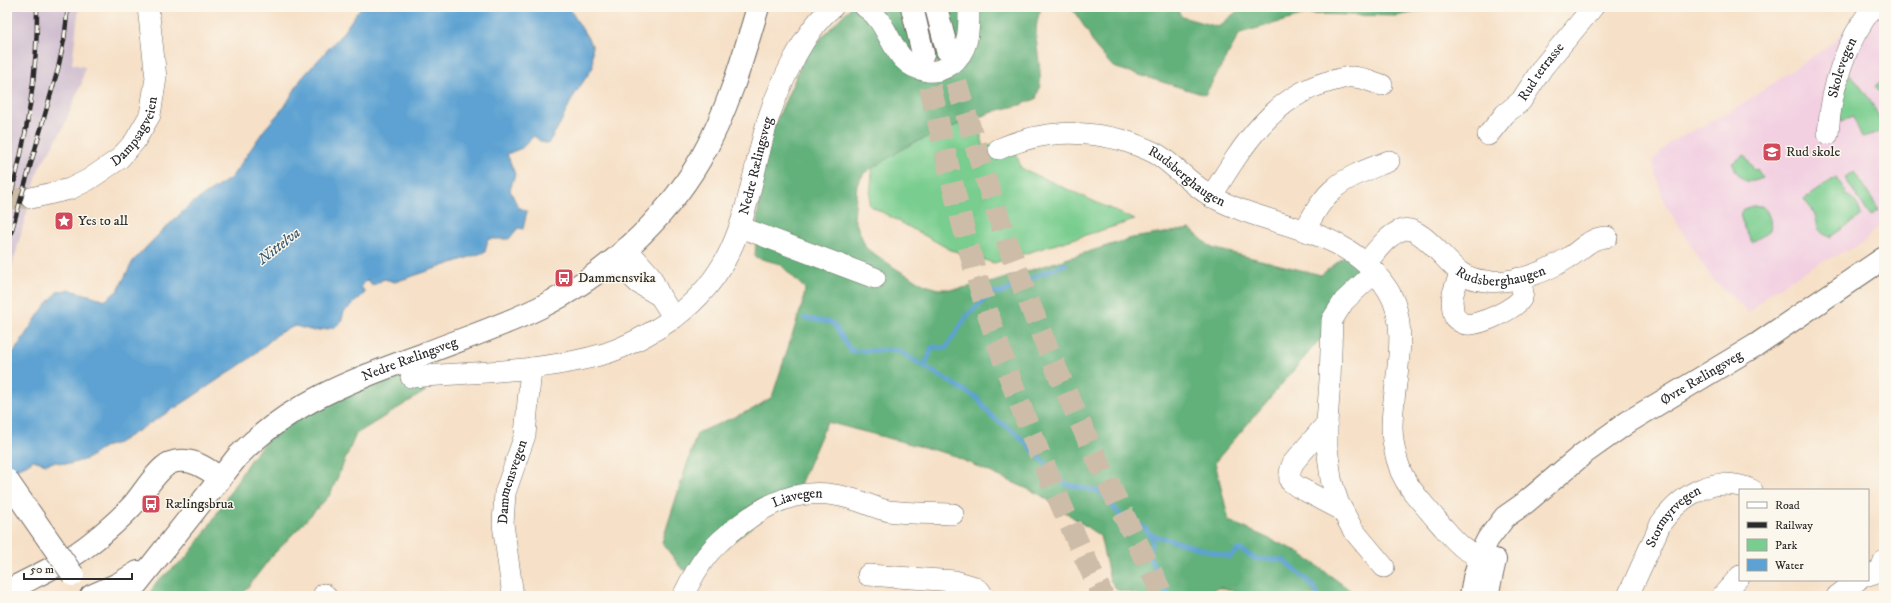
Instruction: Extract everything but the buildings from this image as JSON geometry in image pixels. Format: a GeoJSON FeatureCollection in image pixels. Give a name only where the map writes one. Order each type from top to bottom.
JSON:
{"type":"FeatureCollection","features":[{"type":"Feature","properties":{"kind":"main road","name":"Nedre Rælingsveg"},"geometry":{"type":"LineString","coordinates":[[125,596],[132,590],[238,456],[263,432],[283,417],[311,400],[361,377],[463,340],[540,308],[577,286],[620,254],[669,203],[700,160],[730,93],[758,7]]}},
{"type":"Feature","properties":{"kind":"main road"},"geometry":{"type":"LineString","coordinates":[[912,7],[923,54]]}},
{"type":"Feature","properties":{"kind":"main road"},"geometry":{"type":"LineString","coordinates":[[936,7],[947,50]]}},
{"type":"Feature","properties":{"kind":"main road","name":"Øvre Rælingsveg"},"geometry":{"type":"LineString","coordinates":[[1471,596],[1486,554],[1504,539],[1525,503],[1583,454],[1628,422],[1756,345],[1884,258]]}},
{"type":"Feature","properties":{"kind":"main road"},"geometry":{"type":"LineString","coordinates":[[7,591],[46,571],[91,543],[131,507],[158,473],[168,464],[181,461],[197,463],[220,478]]}},
{"type":"Feature","properties":{"kind":"main road"},"geometry":{"type":"LineString","coordinates":[[7,480],[87,596]]}},
{"type":"Feature","properties":{"kind":"main road","name":"Øvre Rælingsveg"},"geometry":{"type":"LineString","coordinates":[[1486,554],[1489,581],[1487,596]]}},
{"type":"Feature","properties":{"kind":"main road","name":"Nedre Rælingsveg"},"geometry":{"type":"LineString","coordinates":[[91,596],[129,578],[153,562]]}},
{"type":"Feature","properties":{"kind":"street","name":"Dampsagveien"},"geometry":{"type":"LineString","coordinates":[[31,198],[70,189],[88,180],[119,159],[135,141],[150,115],[156,78],[148,7]]}},
{"type":"Feature","properties":{"kind":"street","name":"Nedre Rælingsveg"},"geometry":{"type":"LineString","coordinates":[[412,377],[531,368],[569,362],[608,352],[643,337],[674,318],[696,300],[710,285],[727,259],[740,227],[775,98],[805,38],[824,13],[832,7]]}},
{"type":"Feature","properties":{"kind":"street"},"geometry":{"type":"LineString","coordinates":[[865,7],[879,20],[902,58],[909,65],[920,70],[931,71],[947,68],[963,53],[967,41],[969,7]]}},
{"type":"Feature","properties":{"kind":"street","name":"Rud terrasse"},"geometry":{"type":"LineString","coordinates":[[1488,135],[1505,114],[1521,101],[1543,68],[1593,7]]}},
{"type":"Feature","properties":{"kind":"street","name":"Skolevegen"},"geometry":{"type":"LineString","coordinates":[[1828,134],[1830,108],[1844,58],[1860,25],[1873,7]]}},
{"type":"Feature","properties":{"kind":"street"},"geometry":{"type":"LineString","coordinates":[[1211,197],[1243,146],[1264,120],[1291,98],[1317,85],[1352,77],[1382,85]]}},
{"type":"Feature","properties":{"kind":"street","name":"Rudsberghaugen"},"geometry":{"type":"LineString","coordinates":[[1000,149],[1012,143],[1046,134],[1080,133],[1122,140],[1159,155],[1197,188],[1211,197],[1260,216],[1320,236],[1347,250],[1371,268],[1389,292],[1397,314],[1400,339],[1392,429],[1396,458],[1409,486],[1426,508],[1435,517],[1486,554]]}},
{"type":"Feature","properties":{"kind":"street"},"geometry":{"type":"LineString","coordinates":[[1305,230],[1318,206],[1336,187],[1363,172],[1389,161]]}},
{"type":"Feature","properties":{"kind":"street"},"geometry":{"type":"LineString","coordinates":[[740,227],[875,278]]}},
{"type":"Feature","properties":{"kind":"street","name":"Rudsberghaugen"},"geometry":{"type":"LineString","coordinates":[[1384,567],[1353,530],[1342,510],[1331,479],[1327,447],[1327,423],[1332,320],[1344,301],[1371,268],[1387,241],[1401,230],[1411,229],[1420,234],[1445,260],[1461,273],[1473,278],[1491,281],[1519,278],[1550,268],[1569,258],[1595,239],[1607,237]]}},
{"type":"Feature","properties":{"kind":"street"},"geometry":{"type":"LineString","coordinates":[[620,254],[638,283],[660,296],[674,318]]}},
{"type":"Feature","properties":{"kind":"street"},"geometry":{"type":"LineString","coordinates":[[1461,273],[1455,287],[1451,304],[1455,318],[1466,324],[1479,323],[1515,305],[1522,297],[1522,287],[1519,278]]}},
{"type":"Feature","properties":{"kind":"street","name":"Dammensvegen"},"geometry":{"type":"LineString","coordinates":[[513,596],[504,524],[505,493],[525,435],[531,368]]}},
{"type":"Feature","properties":{"kind":"street"},"geometry":{"type":"LineString","coordinates":[[1327,423],[1293,463],[1290,470],[1290,481],[1342,510]]}},
{"type":"Feature","properties":{"kind":"street","name":"Stormyrvegen"},"geometry":{"type":"LineString","coordinates":[[1628,596],[1661,523],[1669,512],[1684,499],[1714,484],[1729,483],[1749,489]]}},
{"type":"Feature","properties":{"kind":"street","name":"Liavegen"},"geometry":{"type":"LineString","coordinates":[[683,596],[693,575],[705,556],[723,537],[758,511],[777,501],[796,495],[826,494],[850,498],[889,511],[953,514]]}},
{"type":"Feature","properties":{"kind":"street"},"geometry":{"type":"LineString","coordinates":[[868,575],[955,581],[972,586],[980,591],[983,596]]}},
{"type":"Feature","properties":{"kind":"street"},"geometry":{"type":"LineString","coordinates":[[1722,596],[1739,577]]}},
{"type":"Feature","properties":{"kind":"street"},"geometry":{"type":"LineString","coordinates":[[1837,596],[1857,581]]}},
{"type":"Feature","properties":{"kind":"shaded area"},"geometry":{"type":"Polygon","coordinates":[[[7,7],[79,7],[72,64],[85,67],[82,82],[62,130],[39,168],[7,285],[7,7]]]}},
{"type":"Feature","properties":{"kind":"shaded area","name":"Rud skole"},"geometry":{"type":"Polygon","coordinates":[[[1864,7],[1884,7],[1884,224],[1870,234],[1862,244],[1813,266],[1767,295],[1749,313],[1712,279],[1665,204],[1652,161],[1669,143],[1735,109],[1835,41],[1864,7]]]}},
{"type":"Feature","properties":{"kind":"green space"},"geometry":{"type":"Polygon","coordinates":[[[851,7],[1042,7],[1036,26],[1040,86],[1036,99],[957,125],[911,144],[864,173],[857,185],[854,218],[866,248],[898,270],[925,285],[939,289],[957,289],[993,282],[1132,238],[1190,229],[1212,248],[1321,275],[1348,254],[1364,264],[1328,330],[1215,462],[1229,521],[1297,551],[1358,596],[1242,596],[1227,589],[1218,588],[1214,589],[1205,596],[1146,596],[1117,590],[1110,580],[1100,536],[1039,494],[949,454],[827,422],[798,489],[693,574],[681,568],[662,542],[697,433],[753,409],[772,397],[803,302],[805,289],[780,264],[755,257],[763,167],[768,140],[806,54],[851,7]]]}},
{"type":"Feature","properties":{"kind":"green space"},"geometry":{"type":"Polygon","coordinates":[[[1071,7],[1175,7],[1182,17],[1218,27],[1242,7],[1433,7],[1432,9],[1397,16],[1309,14],[1240,33],[1205,95],[1113,67],[1094,45],[1088,32],[1071,7]]]}},
{"type":"Feature","properties":{"kind":"green space"},"geometry":{"type":"Polygon","coordinates":[[[1849,73],[1870,100],[1884,131],[1862,137],[1853,117],[1841,121],[1839,114],[1849,73]]]}},
{"type":"Feature","properties":{"kind":"green space"},"geometry":{"type":"Polygon","coordinates":[[[1884,79],[1884,96],[1875,86],[1884,79]]]}},
{"type":"Feature","properties":{"kind":"green space"},"geometry":{"type":"Polygon","coordinates":[[[973,108],[984,147],[1011,137],[1021,168],[1135,220],[994,263],[951,250],[869,205],[873,164],[973,108]]]}},
{"type":"Feature","properties":{"kind":"green space"},"geometry":{"type":"Polygon","coordinates":[[[1745,155],[1754,170],[1757,169],[1763,178],[1747,181],[1740,177],[1732,163],[1745,155]]]}},
{"type":"Feature","properties":{"kind":"green space"},"geometry":{"type":"Polygon","coordinates":[[[1854,172],[1879,210],[1870,216],[1845,178],[1854,172]]]}},
{"type":"Feature","properties":{"kind":"green space"},"geometry":{"type":"Polygon","coordinates":[[[1836,177],[1846,192],[1844,194],[1851,198],[1859,208],[1861,216],[1830,237],[1820,231],[1814,213],[1804,199],[1836,177]]]}},
{"type":"Feature","properties":{"kind":"green space"},"geometry":{"type":"Polygon","coordinates":[[[1752,206],[1763,206],[1769,215],[1771,226],[1769,232],[1752,242],[1744,228],[1740,214],[1743,209],[1752,206]]]}},
{"type":"Feature","properties":{"kind":"green space"},"geometry":{"type":"Polygon","coordinates":[[[388,375],[414,380],[426,391],[356,434],[330,495],[271,557],[241,596],[148,596],[157,581],[186,558],[204,534],[250,460],[287,416],[388,375]]]}},
{"type":"Feature","properties":{"kind":"water","name":"Nittelva"},"geometry":{"type":"Polygon","coordinates":[[[361,7],[572,7],[571,11],[592,45],[593,67],[573,97],[548,144],[540,141],[534,136],[522,148],[507,154],[515,174],[510,190],[518,207],[527,211],[523,229],[518,228],[509,239],[488,239],[485,252],[395,282],[384,279],[372,286],[368,279],[361,286],[365,293],[344,312],[341,322],[333,328],[314,331],[295,326],[279,333],[249,359],[183,403],[118,443],[104,447],[87,459],[70,464],[54,462],[46,464],[33,460],[24,466],[7,473],[7,362],[41,311],[58,291],[71,290],[106,300],[118,290],[133,261],[159,234],[192,203],[231,178],[264,130],[285,106],[301,79],[341,35],[361,7]]]}},
{"type":"Feature","properties":{"kind":"waterway"},"geometry":{"type":"LineString","coordinates":[[925,367],[932,347],[946,348],[967,316],[993,292],[1002,293],[1029,279],[1066,264]]}},
{"type":"Feature","properties":{"kind":"waterway"},"geometry":{"type":"LineString","coordinates":[[804,318],[833,323],[851,351],[897,350],[977,398],[991,416],[1016,433],[1065,484],[1101,492],[1119,514],[1145,528],[1153,540],[1148,554],[1169,596]]}},
{"type":"Feature","properties":{"kind":"waterway"},"geometry":{"type":"LineString","coordinates":[[1149,534],[1230,557],[1239,549],[1256,559],[1284,560],[1313,586],[1318,596]]}},
{"type":"Feature","properties":{"kind":"tunnel"},"geometry":{"type":"LineString","coordinates":[[947,50],[989,189],[1012,257],[1038,325],[1082,428],[1163,596]]}},
{"type":"Feature","properties":{"kind":"tunnel"},"geometry":{"type":"LineString","coordinates":[[923,54],[962,221],[990,320],[1015,391],[1042,460],[1103,596]]}},
{"type":"Feature","properties":{"kind":"tunnel"},"geometry":{"type":"LineString","coordinates":[[7,199],[31,198]]}},
{"type":"Feature","properties":{"kind":"railway"},"geometry":{"type":"LineString","coordinates":[[7,209],[20,159],[30,109],[37,33],[37,7]]}},
{"type":"Feature","properties":{"kind":"railway"},"geometry":{"type":"LineString","coordinates":[[7,247],[58,69],[64,40],[68,7]]}},
{"type":"Feature","properties":{"kind":"place","name":"Rud skole"},"geometry":{"type":"Point","coordinates":[1772,152]}},
{"type":"Feature","properties":{"kind":"place","name":"Yes to all"},"geometry":{"type":"Point","coordinates":[64,221]}},
{"type":"Feature","properties":{"kind":"place","name":"Dammensvika"},"geometry":{"type":"Point","coordinates":[564,278]}},
{"type":"Feature","properties":{"kind":"place","name":"Rælingsbrua"},"geometry":{"type":"Point","coordinates":[151,504]}}]}
